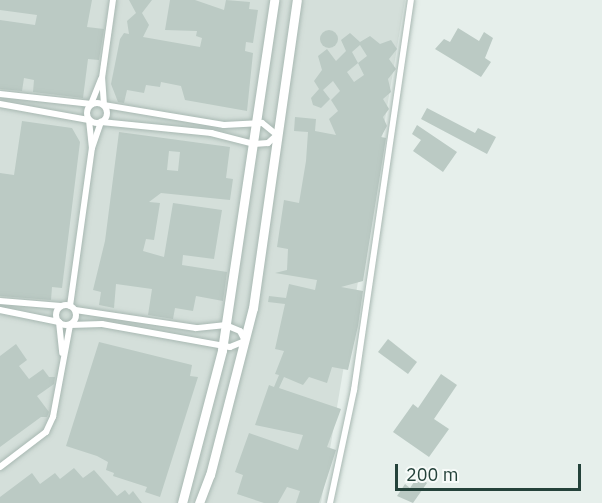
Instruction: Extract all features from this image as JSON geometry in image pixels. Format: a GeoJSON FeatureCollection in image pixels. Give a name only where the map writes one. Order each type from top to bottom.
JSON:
{"type":"FeatureCollection","features":[{"type":"Feature","properties":{"kind":"street"},"geometry":{"type":"LineString","coordinates":[[0,467],[46,432],[53,417],[62,353],[70,325],[76,319],[73,308],[92,148],[101,122],[107,115],[102,78],[113,0]]}},
{"type":"Feature","properties":{"kind":"street"},"geometry":{"type":"LineString","coordinates":[[182,503],[223,346],[274,0]]}},
{"type":"Feature","properties":{"kind":"street"},"geometry":{"type":"LineString","coordinates":[[199,503],[210,475],[245,341],[297,0]]}},
{"type":"Feature","properties":{"kind":"street"},"geometry":{"type":"LineString","coordinates":[[330,503],[354,390],[411,0]]}},
{"type":"Feature","properties":{"kind":"street"},"geometry":{"type":"LineString","coordinates":[[92,148],[87,111],[102,78]]}},
{"type":"Feature","properties":{"kind":"street"},"geometry":{"type":"LineString","coordinates":[[0,93],[104,105],[224,125],[257,123],[269,125],[277,135]]}},
{"type":"Feature","properties":{"kind":"street"},"geometry":{"type":"LineString","coordinates":[[0,104],[101,122],[211,133],[254,144],[268,142],[277,135]]}},
{"type":"Feature","properties":{"kind":"street"},"geometry":{"type":"LineString","coordinates":[[0,301],[62,306],[196,328],[226,325],[240,331],[245,341]]}},
{"type":"Feature","properties":{"kind":"street"},"geometry":{"type":"LineString","coordinates":[[62,306],[56,314],[62,353]]}},
{"type":"Feature","properties":{"kind":"street"},"geometry":{"type":"LineString","coordinates":[[0,310],[70,325],[102,324],[223,346],[237,347],[245,341]]}},
{"type":"Feature","properties":{"kind":"shaded area"},"geometry":{"type":"Polygon","coordinates":[[[0,0],[405,0],[321,503],[0,503],[0,0]]]}},
{"type":"Feature","properties":{"kind":"building"},"geometry":{"type":"Polygon","coordinates":[[[0,0],[92,0],[87,27],[104,29],[99,60],[88,59],[83,98],[33,92],[34,80],[24,78],[22,91],[0,89],[0,20],[35,25],[37,15],[0,10],[0,0]]]}},
{"type":"Feature","properties":{"kind":"building"},"geometry":{"type":"Polygon","coordinates":[[[129,0],[152,0],[142,13],[149,25],[143,37],[200,47],[202,38],[196,36],[197,31],[165,30],[170,0],[195,0],[224,10],[226,0],[250,2],[249,9],[258,10],[253,43],[246,42],[245,51],[253,53],[247,111],[185,100],[181,86],[161,82],[160,87],[146,85],[144,93],[127,90],[124,103],[118,102],[111,84],[120,39],[124,33],[129,34],[127,21],[136,13],[129,0]]]}},
{"type":"Feature","properties":{"kind":"building"},"geometry":{"type":"Polygon","coordinates":[[[458,28],[479,41],[484,32],[493,38],[485,58],[491,62],[481,77],[435,49],[444,39],[450,42],[458,28]]]}},
{"type":"Feature","properties":{"kind":"building"},"geometry":{"type":"Polygon","coordinates":[[[329,30],[335,33],[338,39],[335,45],[329,48],[323,45],[320,39],[323,33],[329,30]]]}},
{"type":"Feature","properties":{"kind":"building"},"geometry":{"type":"Polygon","coordinates":[[[350,33],[360,42],[370,36],[380,44],[391,40],[397,49],[389,59],[396,69],[388,79],[391,92],[383,99],[389,109],[383,117],[387,126],[381,137],[386,138],[363,281],[341,287],[363,291],[358,326],[348,370],[332,367],[327,383],[309,377],[303,385],[284,377],[279,388],[341,409],[327,447],[336,450],[319,503],[296,503],[300,491],[287,487],[278,503],[264,503],[237,494],[243,475],[235,472],[249,433],[298,450],[303,435],[255,425],[269,385],[274,387],[279,375],[275,374],[284,351],[275,349],[285,304],[268,302],[269,296],[286,298],[289,284],[315,290],[317,280],[275,273],[287,270],[288,249],[277,247],[284,200],[299,203],[306,161],[308,132],[294,131],[295,117],[316,119],[315,131],[336,135],[329,119],[338,111],[331,100],[340,91],[333,81],[323,90],[330,99],[321,108],[313,105],[311,98],[319,89],[314,81],[322,70],[318,56],[327,49],[336,61],[346,51],[341,40],[350,33]],[[360,45],[352,52],[358,63],[367,56],[360,45]],[[358,63],[347,72],[354,82],[364,75],[358,63]]]}},
{"type":"Feature","properties":{"kind":"building"},"geometry":{"type":"Polygon","coordinates":[[[427,108],[475,133],[478,128],[496,137],[487,154],[421,119],[427,108]]]}},
{"type":"Feature","properties":{"kind":"building"},"geometry":{"type":"Polygon","coordinates":[[[22,121],[72,128],[80,142],[62,288],[52,287],[51,300],[0,296],[0,173],[14,175],[22,121]]]}},
{"type":"Feature","properties":{"kind":"building"},"geometry":{"type":"Polygon","coordinates":[[[417,125],[457,152],[443,172],[413,151],[421,140],[412,134],[417,125]]]}},
{"type":"Feature","properties":{"kind":"building"},"geometry":{"type":"Polygon","coordinates":[[[119,132],[230,147],[226,178],[233,179],[230,200],[161,193],[149,202],[160,203],[154,240],[146,239],[143,251],[164,257],[173,203],[222,210],[214,259],[183,255],[182,265],[227,272],[223,301],[196,296],[193,311],[175,308],[173,319],[148,315],[152,289],[116,284],[114,308],[99,305],[101,292],[93,290],[105,241],[119,132]],[[169,151],[167,170],[178,171],[180,152],[169,151]]]}},
{"type":"Feature","properties":{"kind":"building"},"geometry":{"type":"Polygon","coordinates":[[[388,339],[417,362],[408,374],[378,352],[388,339]]]}},
{"type":"Feature","properties":{"kind":"building"},"geometry":{"type":"Polygon","coordinates":[[[99,342],[192,365],[190,376],[198,377],[160,497],[145,492],[147,487],[113,476],[114,473],[106,470],[108,462],[97,456],[66,446],[99,342]]]}},
{"type":"Feature","properties":{"kind":"building"},"geometry":{"type":"Polygon","coordinates":[[[16,344],[27,360],[19,366],[29,379],[43,369],[49,377],[55,377],[54,384],[37,396],[49,412],[47,417],[41,417],[0,447],[0,356],[16,344]]]}},
{"type":"Feature","properties":{"kind":"building"},"geometry":{"type":"Polygon","coordinates":[[[441,374],[457,385],[434,419],[449,429],[429,457],[393,432],[413,404],[418,408],[441,374]]]}},
{"type":"Feature","properties":{"kind":"building"},"geometry":{"type":"Polygon","coordinates":[[[74,468],[83,478],[94,470],[117,496],[125,490],[129,495],[133,491],[142,503],[0,503],[0,497],[32,473],[40,484],[55,473],[60,479],[74,468]]]}},
{"type":"Feature","properties":{"kind":"building"},"geometry":{"type":"Polygon","coordinates":[[[418,476],[427,483],[413,503],[397,496],[405,484],[410,488],[418,476]]]}}]}
